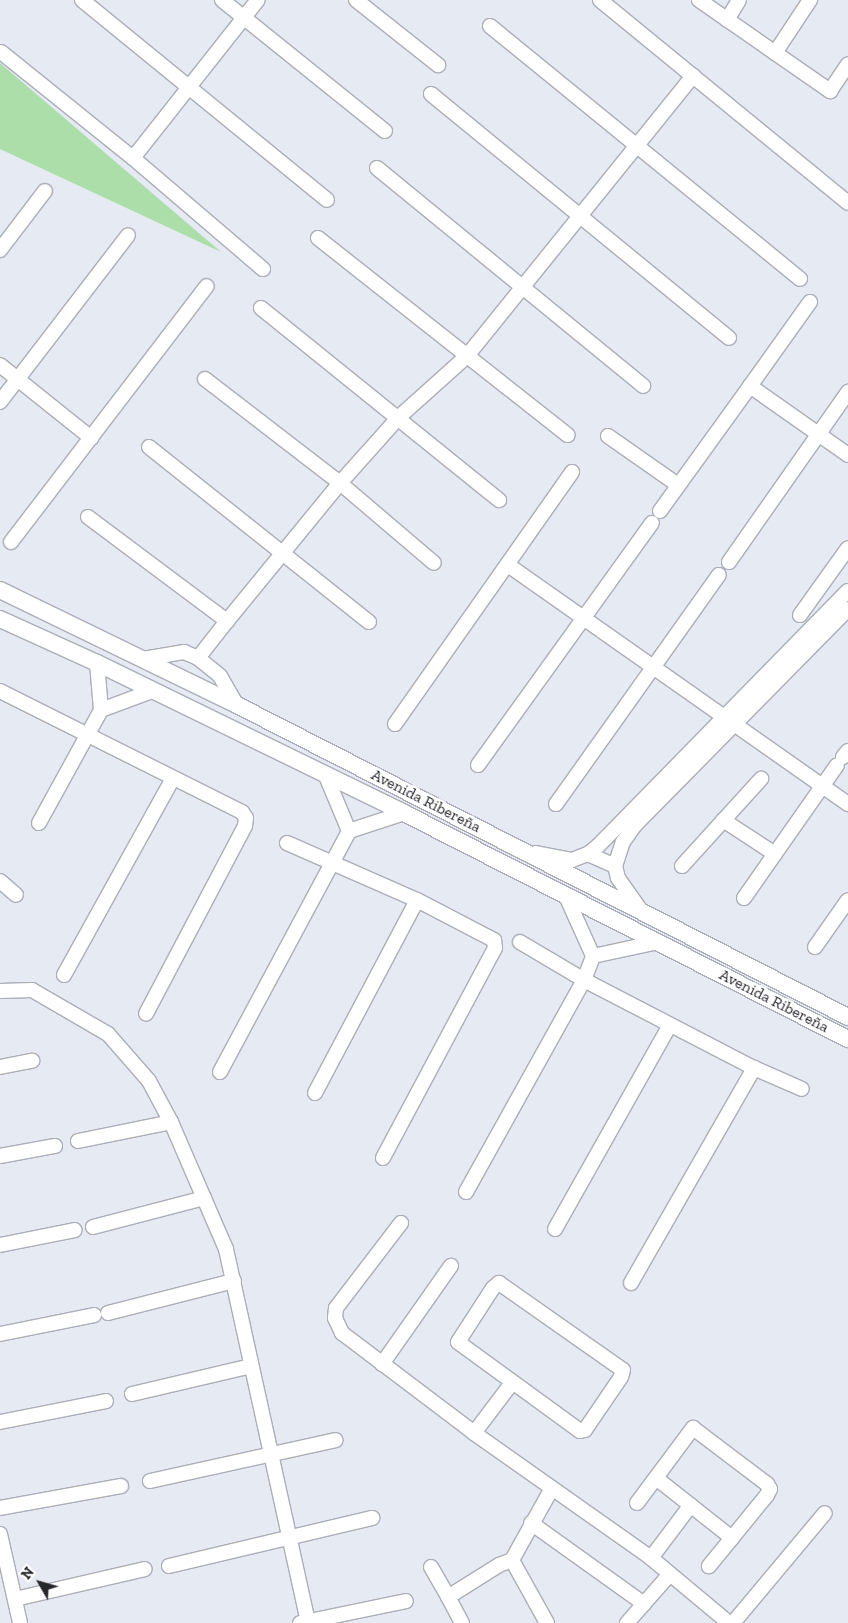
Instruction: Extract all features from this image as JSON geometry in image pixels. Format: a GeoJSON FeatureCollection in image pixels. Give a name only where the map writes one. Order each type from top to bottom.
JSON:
{"type":"FeatureCollection","features":[{"type":"Feature","properties":{"kind":"street"},"geometry":{"type":"LineString","coordinates":[[82,0],[327,200]]}},
{"type":"Feature","properties":{"kind":"street"},"geometry":{"type":"LineString","coordinates":[[222,0],[385,131]]}},
{"type":"Feature","properties":{"kind":"street"},"geometry":{"type":"LineString","coordinates":[[133,158],[188,86],[258,0]]}},
{"type":"Feature","properties":{"kind":"street"},"geometry":{"type":"LineString","coordinates":[[356,0],[438,65]]}},
{"type":"Feature","properties":{"kind":"street"},"geometry":{"type":"LineString","coordinates":[[600,0],[848,203]]}},
{"type":"Feature","properties":{"kind":"street"},"geometry":{"type":"LineString","coordinates":[[699,0],[830,91],[848,64]]}},
{"type":"Feature","properties":{"kind":"street"},"geometry":{"type":"LineString","coordinates":[[727,20],[740,0]]}},
{"type":"Feature","properties":{"kind":"street"},"geometry":{"type":"LineString","coordinates":[[775,53],[810,0]]}},
{"type":"Feature","properties":{"kind":"street"},"geometry":{"type":"LineString","coordinates":[[490,26],[800,279]]}},
{"type":"Feature","properties":{"kind":"street"},"geometry":{"type":"LineString","coordinates":[[1,52],[133,158],[262,270]]}},
{"type":"Feature","properties":{"kind":"street"},"geometry":{"type":"LineString","coordinates":[[198,658],[282,552],[398,417],[467,356],[525,288],[693,76]]}},
{"type":"Feature","properties":{"kind":"street"},"geometry":{"type":"LineString","coordinates":[[431,94],[729,338]]}},
{"type":"Feature","properties":{"kind":"street"},"geometry":{"type":"LineString","coordinates":[[377,168],[643,386]]}},
{"type":"Feature","properties":{"kind":"street"},"geometry":{"type":"LineString","coordinates":[[0,250],[45,191]]}},
{"type":"Feature","properties":{"kind":"street"},"geometry":{"type":"LineString","coordinates":[[0,402],[128,235]]}},
{"type":"Feature","properties":{"kind":"street"},"geometry":{"type":"LineString","coordinates":[[318,238],[567,435]]}},
{"type":"Feature","properties":{"kind":"street"},"geometry":{"type":"LineString","coordinates":[[11,542],[207,286]]}},
{"type":"Feature","properties":{"kind":"street"},"geometry":{"type":"LineString","coordinates":[[478,765],[810,302]]}},
{"type":"Feature","properties":{"kind":"street"},"geometry":{"type":"LineString","coordinates":[[260,308],[499,500]]}},
{"type":"Feature","properties":{"kind":"street"},"geometry":{"type":"LineString","coordinates":[[0,365],[91,438]]}},
{"type":"Feature","properties":{"kind":"street"},"geometry":{"type":"LineString","coordinates":[[205,379],[340,483],[434,563]]}},
{"type":"Feature","properties":{"kind":"street"},"geometry":{"type":"LineString","coordinates":[[750,386],[848,455]]}},
{"type":"Feature","properties":{"kind":"street"},"geometry":{"type":"LineString","coordinates":[[729,562],[848,392]]}},
{"type":"Feature","properties":{"kind":"street"},"geometry":{"type":"LineString","coordinates":[[608,436],[678,485]]}},
{"type":"Feature","properties":{"kind":"street"},"geometry":{"type":"LineString","coordinates":[[149,447],[369,622]]}},
{"type":"Feature","properties":{"kind":"street"},"geometry":{"type":"LineString","coordinates":[[395,724],[572,472]]}},
{"type":"Feature","properties":{"kind":"street"},"geometry":{"type":"LineString","coordinates":[[88,517],[227,621]]}},
{"type":"Feature","properties":{"kind":"street"},"geometry":{"type":"LineString","coordinates":[[800,615],[848,548]]}},
{"type":"Feature","properties":{"kind":"street"},"geometry":{"type":"LineString","coordinates":[[508,565],[584,616],[848,804]]}},
{"type":"Feature","properties":{"kind":"street"},"geometry":{"type":"LineString","coordinates":[[556,804],[719,575]]}},
{"type":"Feature","properties":{"kind":"street","name":"Avenida Ribereña"},"geometry":{"type":"LineString","coordinates":[[0,590],[237,705],[848,1017]]}},
{"type":"Feature","properties":{"kind":"street"},"geometry":{"type":"LineString","coordinates":[[644,914],[618,878],[615,866],[623,842],[635,825],[848,590]]}},
{"type":"Feature","properties":{"kind":"street"},"geometry":{"type":"LineString","coordinates":[[517,847],[559,859],[572,860],[588,854],[848,608]]}},
{"type":"Feature","properties":{"kind":"street","name":"Avenida Ribereña"},"geometry":{"type":"LineString","coordinates":[[0,619],[97,663],[404,813],[848,1039]]}},
{"type":"Feature","properties":{"kind":"street"},"geometry":{"type":"LineString","coordinates":[[143,659],[184,652],[198,658],[220,676],[237,705]]}},
{"type":"Feature","properties":{"kind":"street"},"geometry":{"type":"LineString","coordinates":[[39,823],[89,736],[101,710],[97,663]]}},
{"type":"Feature","properties":{"kind":"street"},"geometry":{"type":"LineString","coordinates":[[0,691],[172,780],[242,812],[246,818],[245,826],[146,1014]]}},
{"type":"Feature","properties":{"kind":"street"},"geometry":{"type":"LineString","coordinates":[[101,710],[152,691]]}},
{"type":"Feature","properties":{"kind":"street"},"geometry":{"type":"LineString","coordinates":[[744,898],[843,758]]}},
{"type":"Feature","properties":{"kind":"street"},"geometry":{"type":"LineString","coordinates":[[326,776],[349,831]]}},
{"type":"Feature","properties":{"kind":"street"},"geometry":{"type":"LineString","coordinates":[[682,866],[761,779]]}},
{"type":"Feature","properties":{"kind":"street"},"geometry":{"type":"LineString","coordinates":[[64,976],[172,780]]}},
{"type":"Feature","properties":{"kind":"street"},"geometry":{"type":"LineString","coordinates":[[220,1072],[330,862],[349,831],[404,813]]}},
{"type":"Feature","properties":{"kind":"street"},"geometry":{"type":"LineString","coordinates":[[723,820],[775,854]]}},
{"type":"Feature","properties":{"kind":"street"},"geometry":{"type":"LineString","coordinates":[[287,843],[417,900],[494,940],[495,948],[383,1158]]}},
{"type":"Feature","properties":{"kind":"street"},"geometry":{"type":"LineString","coordinates":[[588,854],[615,866]]}},
{"type":"Feature","properties":{"kind":"street"},"geometry":{"type":"LineString","coordinates":[[0,882],[16,895]]}},
{"type":"Feature","properties":{"kind":"street"},"geometry":{"type":"LineString","coordinates":[[466,1192],[584,980],[593,956],[566,896]]}},
{"type":"Feature","properties":{"kind":"street"},"geometry":{"type":"LineString","coordinates":[[315,1093],[417,900]]}},
{"type":"Feature","properties":{"kind":"street"},"geometry":{"type":"LineString","coordinates":[[815,947],[848,900]]}},
{"type":"Feature","properties":{"kind":"street"},"geometry":{"type":"LineString","coordinates":[[520,942],[584,980],[754,1068],[802,1090]]}},
{"type":"Feature","properties":{"kind":"street"},"geometry":{"type":"LineString","coordinates":[[593,956],[658,942]]}},
{"type":"Feature","properties":{"kind":"street"},"geometry":{"type":"LineString","coordinates":[[0,991],[32,990],[108,1034],[149,1081],[171,1122],[226,1250],[289,1538],[305,1622],[406,1601]]}},
{"type":"Feature","properties":{"kind":"street"},"geometry":{"type":"LineString","coordinates":[[554,1229],[670,1025]]}},
{"type":"Feature","properties":{"kind":"street"},"geometry":{"type":"LineString","coordinates":[[0,1067],[32,1061]]}},
{"type":"Feature","properties":{"kind":"street"},"geometry":{"type":"LineString","coordinates":[[631,1283],[754,1068]]}},
{"type":"Feature","properties":{"kind":"street"},"geometry":{"type":"LineString","coordinates":[[78,1141],[171,1122]]}},
{"type":"Feature","properties":{"kind":"street"},"geometry":{"type":"LineString","coordinates":[[0,1156],[55,1146]]}},
{"type":"Feature","properties":{"kind":"street"},"geometry":{"type":"LineString","coordinates":[[93,1227],[204,1198]]}},
{"type":"Feature","properties":{"kind":"street"},"geometry":{"type":"LineString","coordinates":[[401,1223],[336,1308],[335,1318],[342,1333],[474,1433],[651,1558],[729,1623]]}},
{"type":"Feature","properties":{"kind":"street"},"geometry":{"type":"LineString","coordinates":[[0,1245],[75,1230]]}},
{"type":"Feature","properties":{"kind":"street"},"geometry":{"type":"LineString","coordinates":[[382,1364],[451,1266]]}},
{"type":"Feature","properties":{"kind":"street"},"geometry":{"type":"LineString","coordinates":[[108,1313],[234,1281]]}},
{"type":"Feature","properties":{"kind":"street"},"geometry":{"type":"LineString","coordinates":[[499,1283],[623,1370],[621,1377],[584,1430],[580,1431],[512,1383],[458,1342],[483,1302],[499,1283]]}},
{"type":"Feature","properties":{"kind":"street"},"geometry":{"type":"LineString","coordinates":[[0,1334],[94,1315]]}},
{"type":"Feature","properties":{"kind":"street"},"geometry":{"type":"LineString","coordinates":[[132,1394],[251,1366]]}},
{"type":"Feature","properties":{"kind":"street"},"geometry":{"type":"LineString","coordinates":[[474,1433],[512,1383]]}},
{"type":"Feature","properties":{"kind":"street"},"geometry":{"type":"LineString","coordinates":[[0,1422],[106,1400]]}},
{"type":"Feature","properties":{"kind":"street"},"geometry":{"type":"LineString","coordinates":[[637,1503],[688,1432],[693,1428],[700,1430],[770,1489],[710,1566]]}},
{"type":"Feature","properties":{"kind":"street"},"geometry":{"type":"LineString","coordinates":[[150,1481],[336,1440]]}},
{"type":"Feature","properties":{"kind":"street"},"geometry":{"type":"LineString","coordinates":[[656,1478],[732,1538]]}},
{"type":"Feature","properties":{"kind":"street"},"geometry":{"type":"LineString","coordinates":[[0,1508],[121,1486]]}},
{"type":"Feature","properties":{"kind":"street"},"geometry":{"type":"LineString","coordinates":[[448,1597],[498,1565],[512,1560],[552,1488]]}},
{"type":"Feature","properties":{"kind":"street"},"geometry":{"type":"LineString","coordinates":[[651,1558],[691,1505]]}},
{"type":"Feature","properties":{"kind":"street"},"geometry":{"type":"LineString","coordinates":[[733,1623],[825,1513]]}},
{"type":"Feature","properties":{"kind":"street"},"geometry":{"type":"LineString","coordinates":[[169,1566],[372,1518]]}},
{"type":"Feature","properties":{"kind":"street"},"geometry":{"type":"LineString","coordinates":[[531,1523],[644,1604]]}},
{"type":"Feature","properties":{"kind":"street"},"geometry":{"type":"LineString","coordinates":[[0,1534],[20,1623]]}},
{"type":"Feature","properties":{"kind":"street"},"geometry":{"type":"LineString","coordinates":[[512,1560],[547,1623]]}},
{"type":"Feature","properties":{"kind":"street"},"geometry":{"type":"LineString","coordinates":[[431,1567],[462,1623]]}},
{"type":"Feature","properties":{"kind":"street"},"geometry":{"type":"LineString","coordinates":[[15,1599],[145,1569]]}},
{"type":"Feature","properties":{"kind":"street"},"geometry":{"type":"LineString","coordinates":[[627,1623],[670,1574]]}},
{"type":"Feature","properties":{"kind":"green space"},"geometry":{"type":"Polygon","coordinates":[[[0,63],[221,252],[0,149],[0,63]]]}}]}
